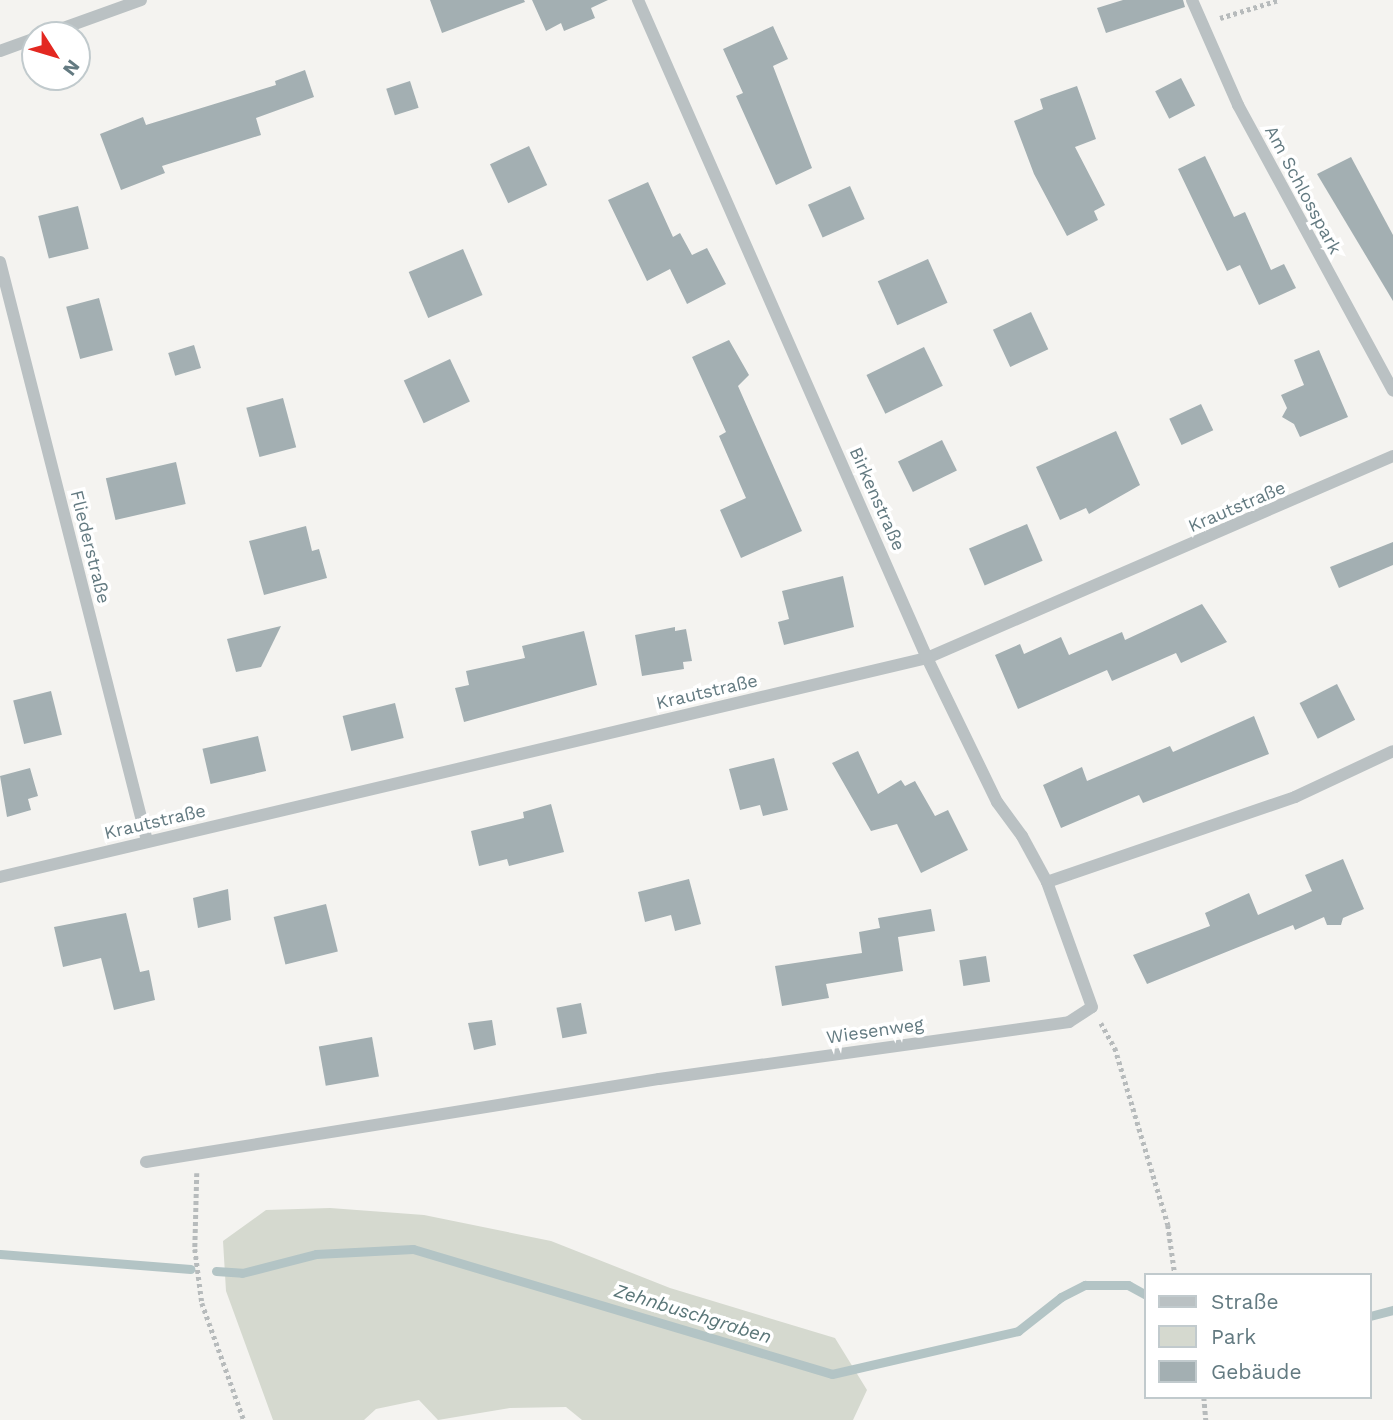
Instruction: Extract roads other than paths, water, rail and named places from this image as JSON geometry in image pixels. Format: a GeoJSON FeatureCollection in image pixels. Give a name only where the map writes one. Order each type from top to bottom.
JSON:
{"type":"FeatureCollection","features":[{"type":"Feature","properties":{"kind":"street"},"geometry":{"type":"LineString","coordinates":[[83,21],[141,0]]}},
{"type":"Feature","properties":{"kind":"street","name":"Birkenstraße"},"geometry":{"type":"LineString","coordinates":[[638,0],[927,658],[997,802],[1023,836],[1047,882],[1092,1007]]}},
{"type":"Feature","properties":{"kind":"street","name":"Am Schlosspark"},"geometry":{"type":"LineString","coordinates":[[1192,0],[1200,26],[1393,391]]}},
{"type":"Feature","properties":{"kind":"street"},"geometry":{"type":"LineString","coordinates":[[0,51],[21,43]]}},
{"type":"Feature","properties":{"kind":"street","name":"Fliederstraße"},"geometry":{"type":"LineString","coordinates":[[0,261],[147,841]]}},
{"type":"Feature","properties":{"kind":"street","name":"Krautstraße"},"geometry":{"type":"LineString","coordinates":[[0,877],[927,658],[1393,456]]}},
{"type":"Feature","properties":{"kind":"street"},"geometry":{"type":"LineString","coordinates":[[1047,882],[1295,797],[1393,751]]}},
{"type":"Feature","properties":{"kind":"street","name":"Wiesenweg"},"geometry":{"type":"LineString","coordinates":[[146,1162],[659,1079],[1069,1022],[1092,1007]]}},
{"type":"Feature","properties":{"kind":"waterway","name":"Zehnbuschgraben"},"geometry":{"type":"LineString","coordinates":[[216,1271],[242,1273],[316,1254],[413,1249],[832,1374],[1018,1331],[1061,1297],[1085,1285],[1128,1285],[1144,1294]]}},
{"type":"Feature","properties":{"kind":"waterway","name":"Zehnbuschgraben"},"geometry":{"type":"LineString","coordinates":[[0,1254],[190,1269]]}},
{"type":"Feature","properties":{"kind":"waterway","name":"Zehnbuschgraben"},"geometry":{"type":"LineString","coordinates":[[1372,1315],[1393,1310]]}}]}
